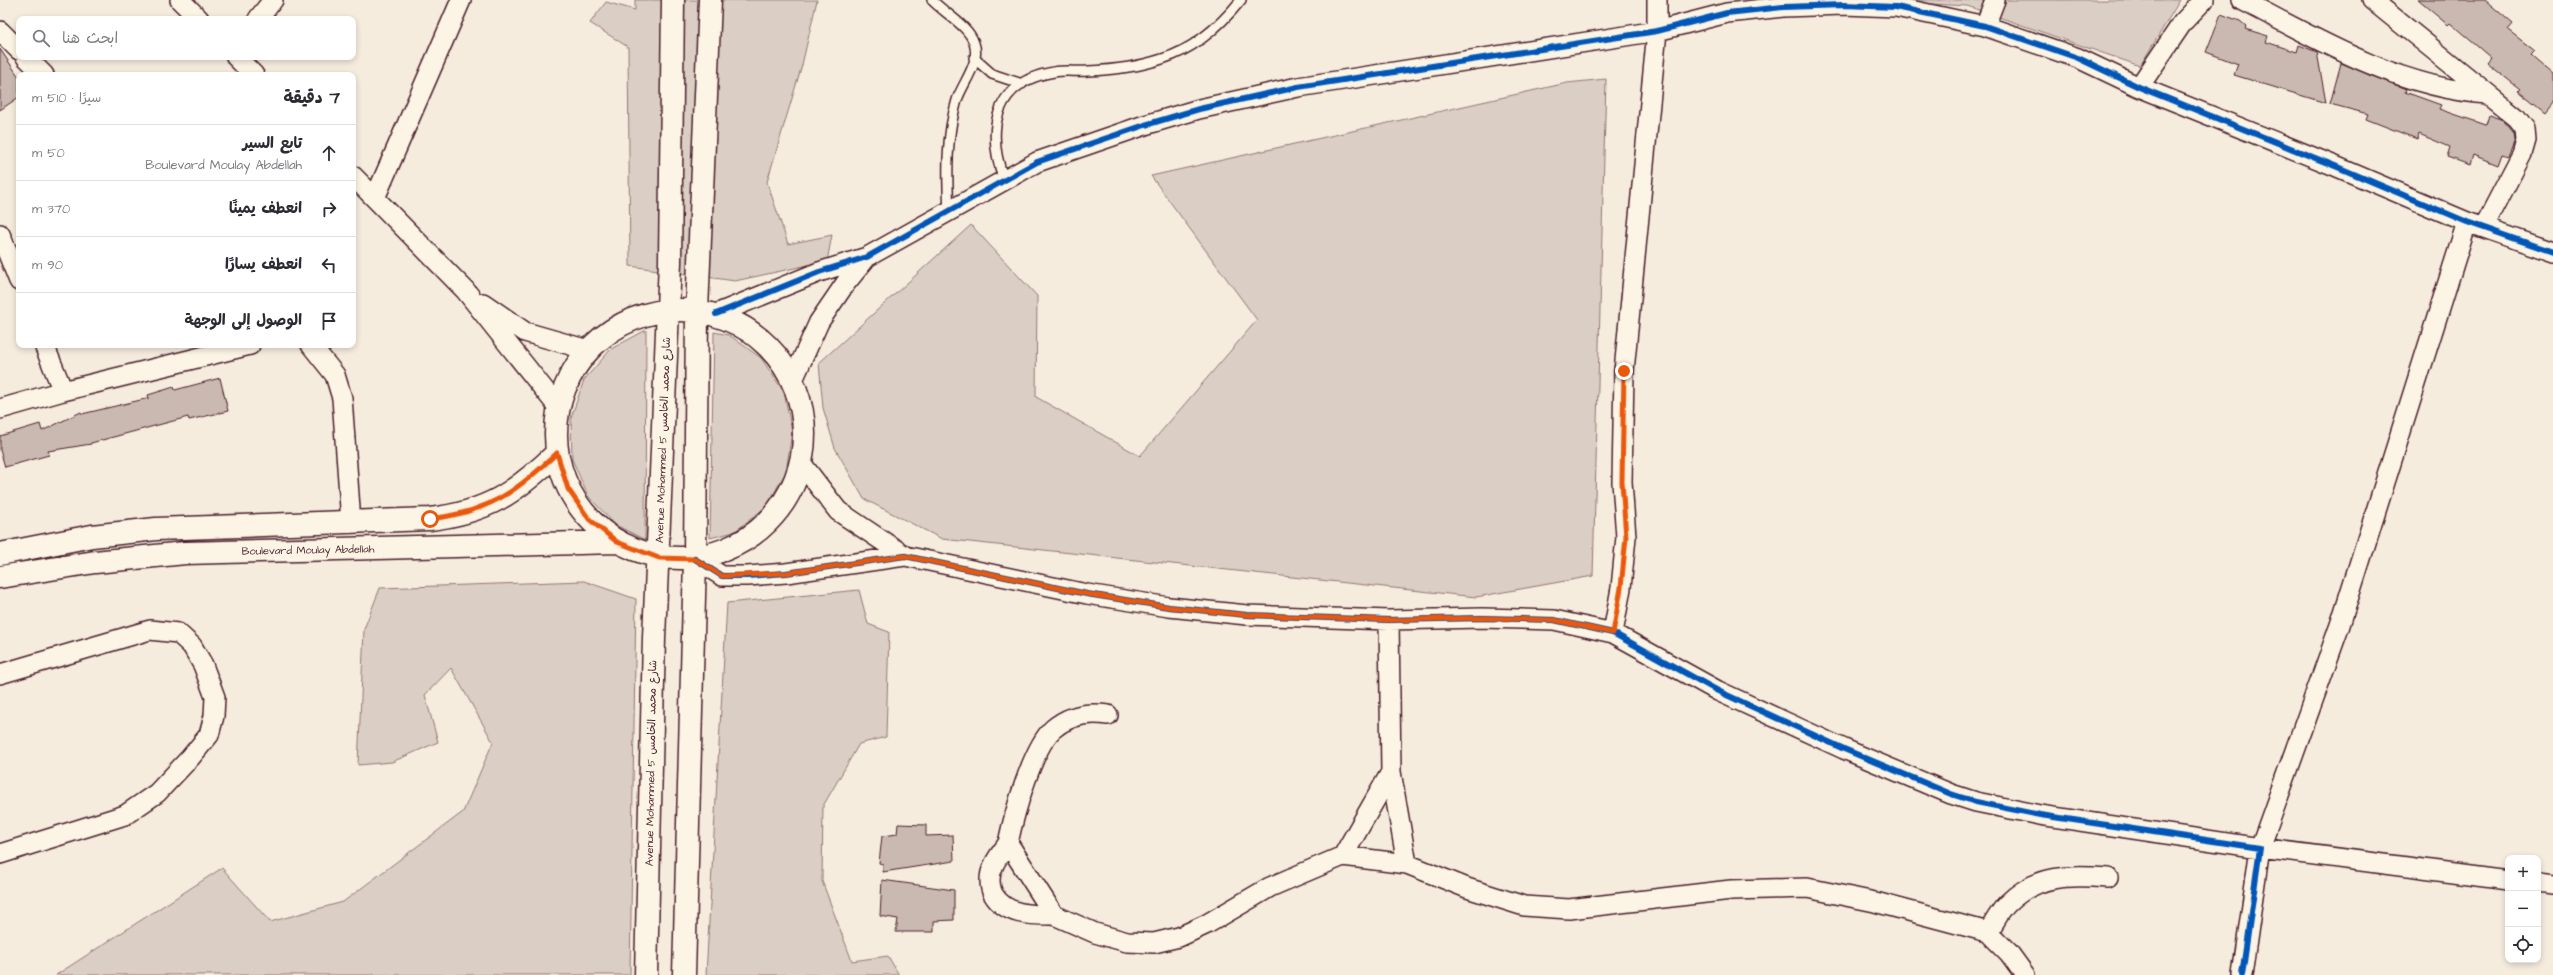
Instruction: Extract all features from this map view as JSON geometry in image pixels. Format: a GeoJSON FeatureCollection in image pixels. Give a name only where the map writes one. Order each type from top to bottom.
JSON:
{"type":"FeatureCollection","features":[{"type":"Feature","properties":{"kind":"main road","name":"Avenue Mohammed 5 شارع محمد الخامس"},"geometry":{"type":"LineString","coordinates":[[646,975],[654,638],[659,558],[667,310],[670,262],[673,0]]}},
{"type":"Feature","properties":{"kind":"main road"},"geometry":{"type":"LineString","coordinates":[[684,975],[695,559],[707,312],[710,0]]}},
{"type":"Feature","properties":{"kind":"main road"},"geometry":{"type":"LineString","coordinates":[[667,310],[707,312],[747,329],[774,352],[793,380],[802,408],[805,436],[802,464],[782,506],[749,539],[695,559],[659,558],[617,542],[589,519],[576,501],[568,489],[557,453],[558,407],[570,376],[588,350],[611,330],[638,316],[667,310]]}},
{"type":"Feature","properties":{"kind":"main road"},"geometry":{"type":"LineString","coordinates":[[0,554],[92,536],[156,529],[430,519],[477,510],[504,497],[532,477],[557,453]]}},
{"type":"Feature","properties":{"kind":"main road","name":"Boulevard Moulay Abdellah"},"geometry":{"type":"LineString","coordinates":[[0,577],[95,562],[185,553],[617,542]]}},
{"type":"Feature","properties":{"kind":"street"},"geometry":{"type":"LineString","coordinates":[[180,0],[196,16]]}},
{"type":"Feature","properties":{"kind":"street"},"geometry":{"type":"LineString","coordinates":[[260,16],[273,0]]}},
{"type":"Feature","properties":{"kind":"street"},"geometry":{"type":"LineString","coordinates":[[375,198],[461,0]]}},
{"type":"Feature","properties":{"kind":"street"},"geometry":{"type":"LineString","coordinates":[[1613,633],[1621,588],[1626,537],[1622,482],[1624,371],[1657,31],[1657,0]]}},
{"type":"Feature","properties":{"kind":"street"},"geometry":{"type":"LineString","coordinates":[[1985,26],[1995,0]]}},
{"type":"Feature","properties":{"kind":"street"},"geometry":{"type":"LineString","coordinates":[[2139,87],[2183,22],[2204,0]]}},
{"type":"Feature","properties":{"kind":"street"},"geometry":{"type":"LineString","coordinates":[[2242,0],[2323,43],[2402,75],[2446,90],[2488,94]]}},
{"type":"Feature","properties":{"kind":"street"},"geometry":{"type":"LineString","coordinates":[[2242,975],[2260,848],[2340,624],[2475,224],[2522,154],[2526,140],[2524,129],[2516,117],[2372,0]]}},
{"type":"Feature","properties":{"kind":"street"},"geometry":{"type":"LineString","coordinates":[[707,312],[819,272],[867,257],[1037,162],[1145,124],[1199,109],[1298,87],[1657,31],[1727,13],[1783,7],[1844,5],[1896,7],[1985,26],[2078,58],[2139,87],[2475,224],[2553,252]]}},
{"type":"Feature","properties":{"kind":"street"},"geometry":{"type":"LineString","coordinates":[[0,31],[16,47]]}},
{"type":"Feature","properties":{"kind":"street"},"geometry":{"type":"LineString","coordinates":[[29,60],[41,72]]}},
{"type":"Feature","properties":{"kind":"street"},"geometry":{"type":"LineString","coordinates":[[239,60],[251,72]]}},
{"type":"Feature","properties":{"kind":"street"},"geometry":{"type":"LineString","coordinates":[[356,179],[465,290],[558,407]]}},
{"type":"Feature","properties":{"kind":"street"},"geometry":{"type":"LineString","coordinates":[[0,234],[16,274]]}},
{"type":"Feature","properties":{"kind":"street"},"geometry":{"type":"LineString","coordinates":[[793,380],[819,322],[845,284],[867,257]]}},
{"type":"Feature","properties":{"kind":"street"},"geometry":{"type":"LineString","coordinates":[[465,290],[525,332],[588,350]]}},
{"type":"Feature","properties":{"kind":"street"},"geometry":{"type":"LineString","coordinates":[[45,348],[63,391]]}},
{"type":"Feature","properties":{"kind":"street"},"geometry":{"type":"LineString","coordinates":[[0,409],[63,391],[238,348]]}},
{"type":"Feature","properties":{"kind":"street"},"geometry":{"type":"LineString","coordinates":[[313,348],[335,375],[342,398],[351,522]]}},
{"type":"Feature","properties":{"kind":"street"},"geometry":{"type":"LineString","coordinates":[[802,464],[838,511],[905,556]]}},
{"type":"Feature","properties":{"kind":"street"},"geometry":{"type":"LineString","coordinates":[[695,559],[722,576],[748,576],[786,573],[905,556],[1087,594],[1169,607],[1246,615],[1389,620],[1482,618],[1554,620],[1613,633],[1718,691],[1844,749],[1951,794],[1976,802],[2040,815],[2260,848],[2505,880]]}},
{"type":"Feature","properties":{"kind":"street"},"geometry":{"type":"LineString","coordinates":[[1389,620],[1391,772],[1407,864]]}},
{"type":"Feature","properties":{"kind":"street"},"geometry":{"type":"LineString","coordinates":[[0,854],[125,816],[156,794],[190,758],[209,735],[214,716],[215,697],[203,665],[192,646],[178,633],[150,630],[3,668]]}},
{"type":"Feature","properties":{"kind":"street"},"geometry":{"type":"LineString","coordinates":[[1108,715],[1090,713],[1073,717],[1053,730],[1038,753],[1015,811],[1008,843],[992,867],[989,880],[995,896],[1001,906],[1029,915],[1054,915],[1095,933],[1127,942],[1154,943],[1179,937],[1206,924],[1270,887],[1343,856],[1407,864],[1468,888],[1524,906],[1569,909],[1731,890],[1807,888],[1875,902],[1988,932],[2009,953],[2025,975]]}},
{"type":"Feature","properties":{"kind":"street"},"geometry":{"type":"LineString","coordinates":[[1343,856],[1391,772]]}},
{"type":"Feature","properties":{"kind":"street"},"geometry":{"type":"LineString","coordinates":[[1008,843],[1054,915]]}},
{"type":"Feature","properties":{"kind":"street"},"geometry":{"type":"LineString","coordinates":[[1988,932],[2007,904],[2029,887],[2062,876],[2108,878]]}},
{"type":"Feature","properties":{"kind":"street"},"geometry":{"type":"LineString","coordinates":[[2541,884],[2553,886]]}},
{"type":"Feature","properties":{"kind":"lane"},"geometry":{"type":"LineString","coordinates":[[932,0],[970,34],[975,44],[971,72],[960,91],[952,115],[948,145],[949,212]]}},
{"type":"Feature","properties":{"kind":"lane"},"geometry":{"type":"LineString","coordinates":[[1004,180],[996,158],[994,136],[998,114],[1006,99],[1022,84],[1035,77],[1055,72],[1130,67],[1164,59],[1208,35],[1241,0]]}},
{"type":"Feature","properties":{"kind":"lane"},"geometry":{"type":"LineString","coordinates":[[974,58],[992,74],[1022,84]]}},
{"type":"Feature","properties":{"kind":"shaded area"},"geometry":{"type":"Polygon","coordinates":[[[635,0],[817,0],[802,65],[767,182],[788,244],[832,235],[827,261],[735,281],[630,266],[628,47],[590,23],[606,2],[635,10],[635,0]]]}},
{"type":"Feature","properties":{"kind":"shaded area"},"geometry":{"type":"Polygon","coordinates":[[[1859,0],[2180,0],[2140,66],[1967,6],[1859,0]]]}},
{"type":"Feature","properties":{"kind":"shaded area"},"geometry":{"type":"Polygon","coordinates":[[[1606,79],[1593,576],[1476,597],[942,539],[864,499],[835,448],[823,408],[819,363],[971,225],[1037,296],[1036,397],[1140,456],[1257,320],[1151,176],[1567,83],[1606,79]]]}},
{"type":"Feature","properties":{"kind":"shaded area"},"geometry":{"type":"Polygon","coordinates":[[[646,330],[645,540],[616,525],[588,496],[572,459],[571,418],[584,380],[611,349],[646,330]]]}},
{"type":"Feature","properties":{"kind":"shaded area"},"geometry":{"type":"Polygon","coordinates":[[[714,332],[729,335],[761,358],[784,392],[792,432],[786,472],[766,507],[734,532],[710,538],[714,332]]]}},
{"type":"Feature","properties":{"kind":"shaded area"},"geometry":{"type":"Polygon","coordinates":[[[584,581],[636,599],[630,975],[56,975],[222,868],[270,922],[343,902],[463,812],[493,742],[451,668],[425,695],[438,742],[392,762],[358,765],[364,629],[380,588],[584,581]]]}},
{"type":"Feature","properties":{"kind":"shaded area"},"geometry":{"type":"Polygon","coordinates":[[[859,590],[868,624],[889,632],[886,737],[859,744],[823,806],[822,881],[852,961],[888,956],[899,975],[706,975],[727,603],[859,590]]]}},
{"type":"Feature","properties":{"kind":"building"},"geometry":{"type":"Polygon","coordinates":[[[2418,0],[2485,0],[2513,24],[2508,30],[2535,51],[2531,55],[2553,74],[2553,103],[2545,113],[2518,91],[2520,89],[2487,63],[2491,58],[2450,23],[2448,25],[2418,0]]]}},
{"type":"Feature","properties":{"kind":"building"},"geometry":{"type":"Polygon","coordinates":[[[2221,14],[2240,21],[2246,26],[2245,29],[2268,36],[2266,42],[2297,52],[2299,45],[2317,52],[2326,103],[2234,75],[2238,64],[2206,52],[2221,14]]]}},
{"type":"Feature","properties":{"kind":"building"},"geometry":{"type":"Polygon","coordinates":[[[0,49],[16,73],[16,99],[0,110],[0,49]]]}},
{"type":"Feature","properties":{"kind":"building"},"geometry":{"type":"Polygon","coordinates":[[[2341,63],[2406,89],[2405,92],[2441,105],[2439,109],[2486,125],[2489,115],[2503,120],[2514,133],[2515,139],[2508,156],[2502,154],[2498,165],[2473,155],[2470,165],[2447,157],[2450,147],[2419,134],[2417,139],[2366,119],[2368,114],[2330,104],[2341,63]]]}},
{"type":"Feature","properties":{"kind":"building"},"geometry":{"type":"Polygon","coordinates":[[[220,378],[228,411],[189,420],[188,417],[91,444],[48,451],[49,455],[5,467],[0,450],[0,436],[40,424],[42,431],[81,412],[82,414],[149,398],[148,395],[174,387],[175,390],[220,378]]]}},
{"type":"Feature","properties":{"kind":"building"},"geometry":{"type":"Polygon","coordinates":[[[898,824],[926,825],[926,836],[953,835],[954,861],[883,872],[883,864],[879,863],[882,836],[897,834],[898,824]]]}},
{"type":"Feature","properties":{"kind":"building"},"geometry":{"type":"Polygon","coordinates":[[[882,880],[954,890],[954,920],[934,921],[934,932],[896,932],[898,919],[880,916],[882,880]]]}},
{"type":"Feature","properties":{"kind":"cycle path"},"geometry":{"type":"LineString","coordinates":[[716,314],[819,272],[867,257],[1037,162],[1145,125],[1199,109],[1298,87],[1657,31],[1727,13],[1783,7],[1844,5],[1896,7],[1985,26],[2078,58],[2139,87],[2335,166],[2467,222],[2553,252]]}},
{"type":"Feature","properties":{"kind":"cycle path"},"geometry":{"type":"LineString","coordinates":[[695,559],[722,576],[748,576],[786,573],[905,556],[1087,594],[1169,607],[1247,615],[1389,620],[1482,618],[1554,620],[1613,633],[1718,691],[1844,749],[1951,794],[1976,802],[2040,815],[2260,848],[2242,975]]}},
{"type":"Feature","properties":{"kind":"route"},"geometry":{"type":"LineString","coordinates":[[430,519],[477,510],[504,497],[532,477],[557,453],[568,489],[589,519],[617,542],[659,558],[695,559],[722,576],[748,576],[786,573],[905,556],[1087,594],[1169,607],[1246,615],[1389,620],[1482,618],[1554,620],[1613,633],[1621,588],[1626,537],[1622,482],[1624,371]]}}]}
